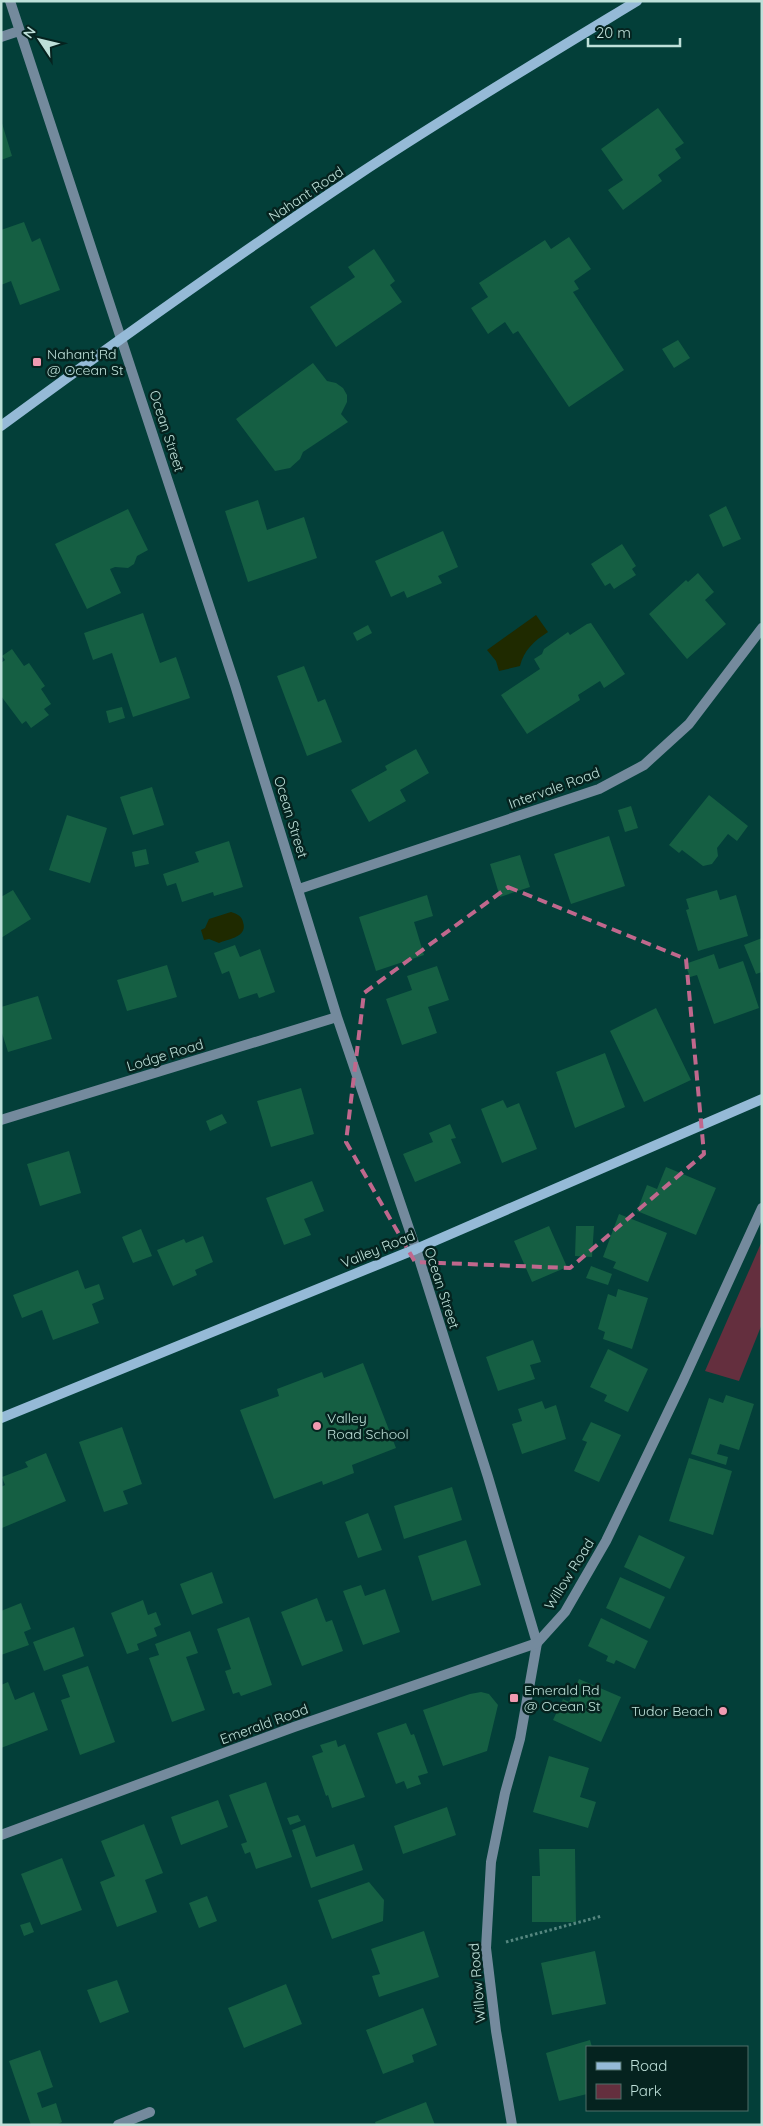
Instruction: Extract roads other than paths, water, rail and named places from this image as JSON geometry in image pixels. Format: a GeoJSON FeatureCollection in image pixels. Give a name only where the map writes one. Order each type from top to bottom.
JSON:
{"type":"FeatureCollection","features":[{"type":"Feature","properties":{"kind":"main road","name":"Nahant Road"},"geometry":{"type":"LineString","coordinates":[[1,426],[122,338],[357,176],[637,1]]}},
{"type":"Feature","properties":{"kind":"main road","name":"Valley Road"},"geometry":{"type":"LineString","coordinates":[[1,1418],[416,1249],[762,1099]]}},
{"type":"Feature","properties":{"kind":"street","name":"Ocean Street"},"geometry":{"type":"LineString","coordinates":[[10,1],[232,676],[337,1017],[416,1249],[488,1476],[537,1643]]}},
{"type":"Feature","properties":{"kind":"street"},"geometry":{"type":"LineString","coordinates":[[1,37],[19,31]]}},
{"type":"Feature","properties":{"kind":"street","name":"Intervale Road"},"geometry":{"type":"LineString","coordinates":[[299,889],[599,789],[644,766],[689,724],[762,628]]}},
{"type":"Feature","properties":{"kind":"street","name":"Lodge Road"},"geometry":{"type":"LineString","coordinates":[[1,1120],[337,1017]]}},
{"type":"Feature","properties":{"kind":"street","name":"Willow Road"},"geometry":{"type":"LineString","coordinates":[[512,2125],[496,2031],[486,1948],[491,1862],[505,1793],[520,1738],[537,1643],[565,1612],[606,1541],[683,1381],[762,1208]]}},
{"type":"Feature","properties":{"kind":"street","name":"Emerald Road"},"geometry":{"type":"LineString","coordinates":[[1,1835],[294,1727],[537,1643]]}},
{"type":"Feature","properties":{"kind":"street"},"geometry":{"type":"LineString","coordinates":[[118,2125],[150,2112]]}},
{"type":"Feature","properties":{"kind":"place","name":"Nahant Rd @ Ocean St"},"geometry":{"type":"Point","coordinates":[37,362]}},
{"type":"Feature","properties":{"kind":"place","name":"Valley Road School"},"geometry":{"type":"Point","coordinates":[317,1426]}},
{"type":"Feature","properties":{"kind":"place","name":"Emerald Rd @ Ocean St"},"geometry":{"type":"Point","coordinates":[514,1698]}},
{"type":"Feature","properties":{"kind":"place","name":"Tudor Beach"},"geometry":{"type":"Point","coordinates":[723,1711]}}]}
